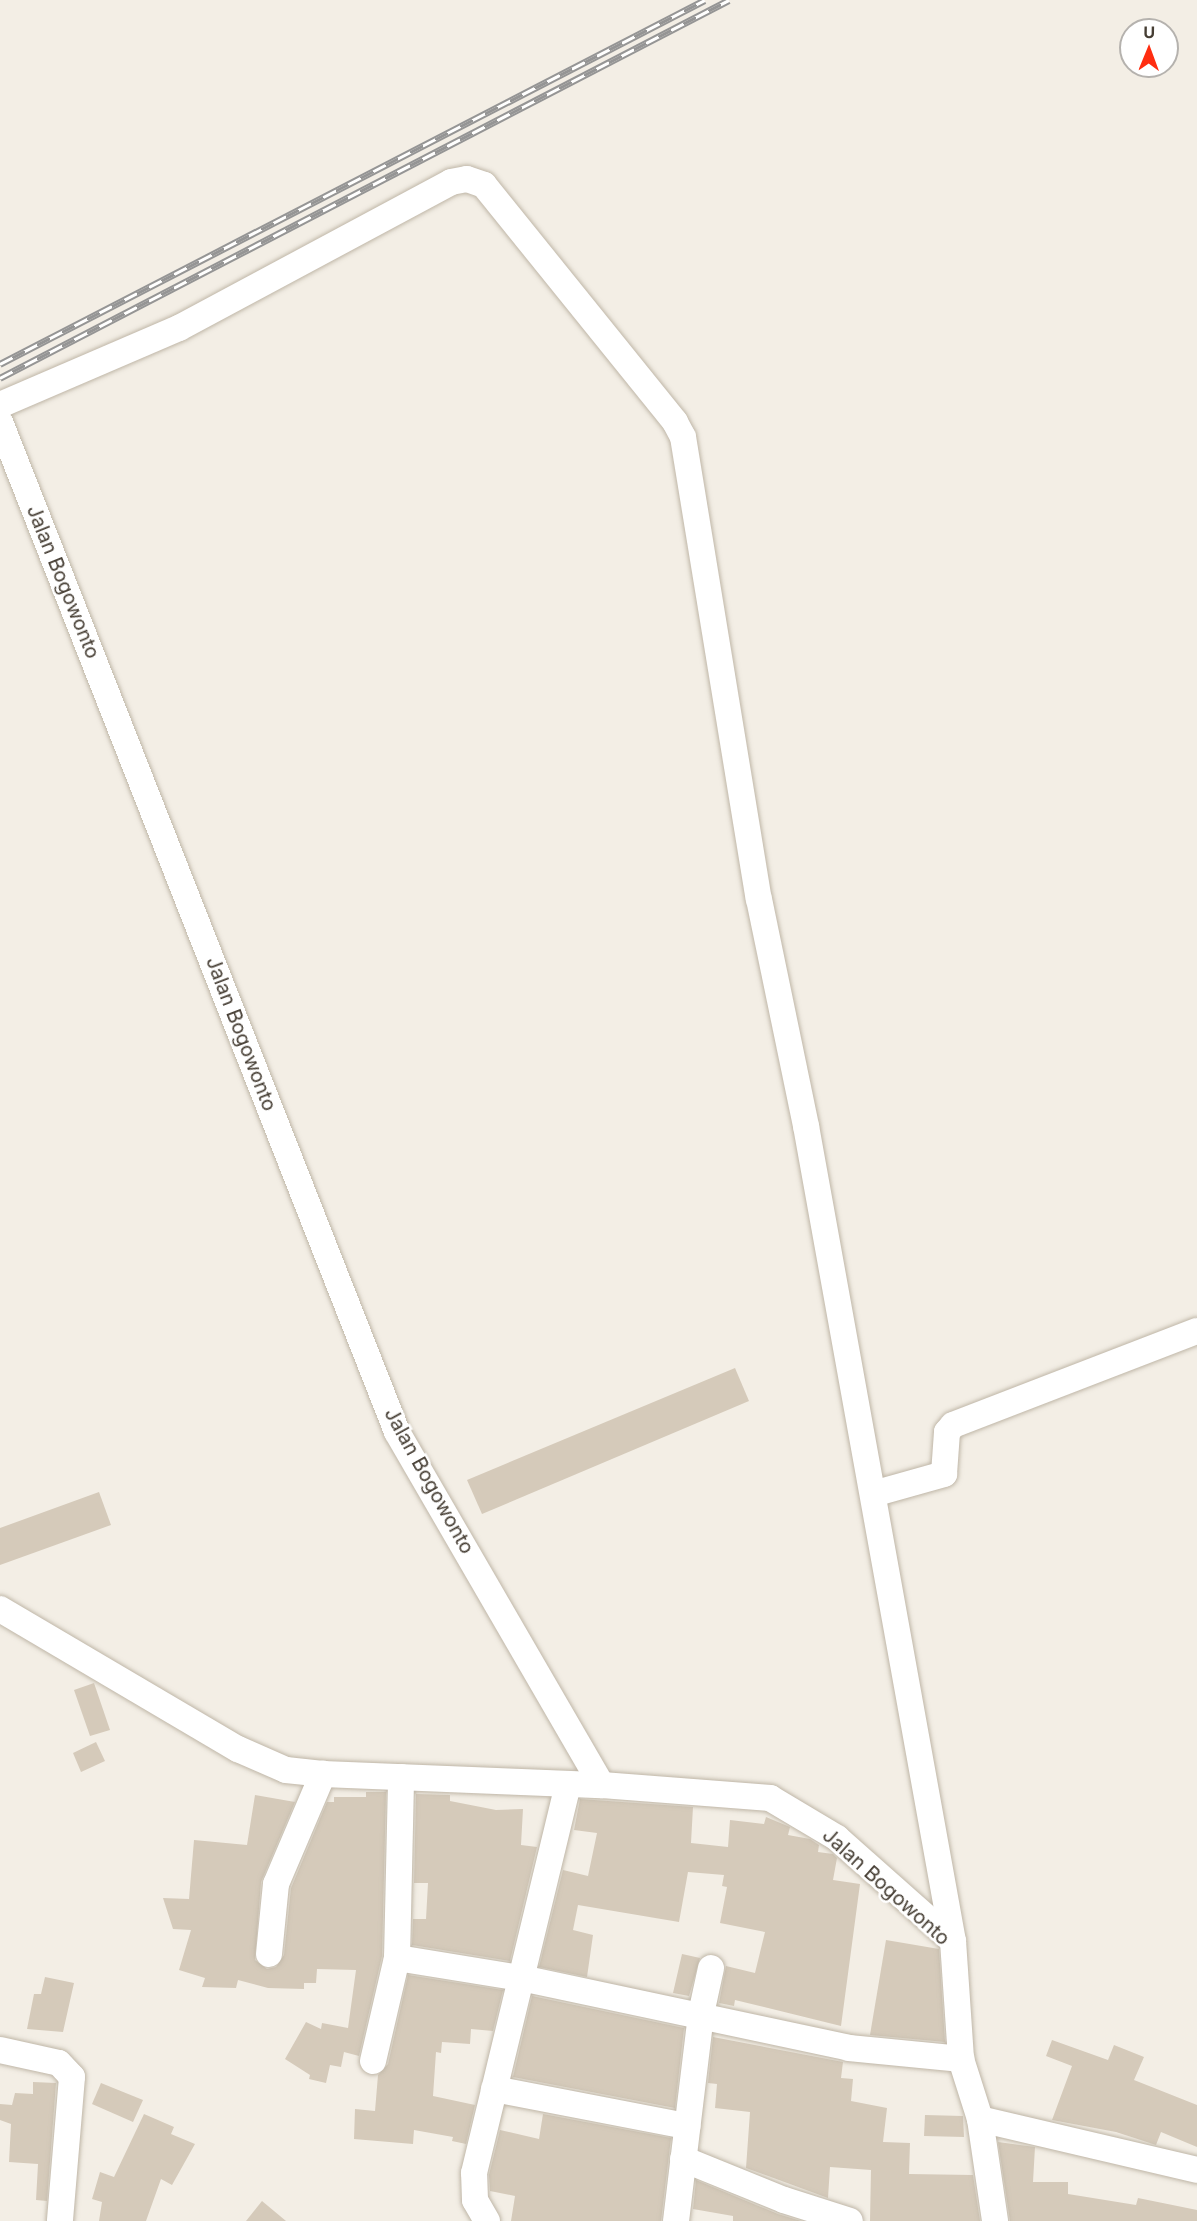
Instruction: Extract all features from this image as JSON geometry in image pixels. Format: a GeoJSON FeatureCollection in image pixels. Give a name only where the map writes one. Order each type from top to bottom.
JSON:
{"type":"FeatureCollection","features":[{"type":"Feature","properties":{"kind":"street"},"geometry":{"type":"LineString","coordinates":[[0,405],[179,328],[451,182],[467,179],[484,185],[675,422],[683,436],[759,899],[806,1126],[953,1941]]}},
{"type":"Feature","properties":{"kind":"street","name":"Jalan Bogowonto"},"geometry":{"type":"LineString","coordinates":[[0,422],[398,1432],[602,1785],[771,1798],[837,1838],[953,1941],[961,2059],[980,2119],[995,2221]]}},
{"type":"Feature","properties":{"kind":"street"},"geometry":{"type":"LineString","coordinates":[[873,1494],[944,1474],[947,1432],[953,1425],[1197,1331]]}},
{"type":"Feature","properties":{"kind":"street"},"geometry":{"type":"LineString","coordinates":[[0,1609],[255,1758],[286,1770],[323,1774],[602,1785]]}},
{"type":"Feature","properties":{"kind":"street"},"geometry":{"type":"LineString","coordinates":[[269,1954],[276,1884],[323,1774]]}},
{"type":"Feature","properties":{"kind":"street"},"geometry":{"type":"LineString","coordinates":[[373,2061],[397,1958],[401,1777]]}},
{"type":"Feature","properties":{"kind":"street"},"geometry":{"type":"LineString","coordinates":[[487,2221],[478,2209],[472,2187],[568,1784]]}},
{"type":"Feature","properties":{"kind":"street"},"geometry":{"type":"LineString","coordinates":[[397,1958],[521,1978],[701,2014],[849,2048],[961,2059]]}},
{"type":"Feature","properties":{"kind":"street"},"geometry":{"type":"LineString","coordinates":[[676,2221],[701,2014],[711,1968]]}},
{"type":"Feature","properties":{"kind":"street"},"geometry":{"type":"LineString","coordinates":[[0,2050],[59,2064],[72,2077],[60,2221]]}},
{"type":"Feature","properties":{"kind":"street"},"geometry":{"type":"LineString","coordinates":[[494,2089],[687,2126]]}},
{"type":"Feature","properties":{"kind":"street"},"geometry":{"type":"LineString","coordinates":[[980,2119],[1197,2170]]}},
{"type":"Feature","properties":{"kind":"street"},"geometry":{"type":"LineString","coordinates":[[683,2159],[850,2221]]}},
{"type":"Feature","properties":{"kind":"building"},"geometry":{"type":"Polygon","coordinates":[[[735,1368],[749,1401],[482,1514],[467,1480],[735,1368]]]}},
{"type":"Feature","properties":{"kind":"building"},"geometry":{"type":"Polygon","coordinates":[[[99,1492],[111,1525],[0,1565],[0,1528],[99,1492]]]}},
{"type":"Feature","properties":{"kind":"building"},"geometry":{"type":"Polygon","coordinates":[[[94,1683],[110,1730],[90,1736],[74,1690],[94,1683]]]}},
{"type":"Feature","properties":{"kind":"building"},"geometry":{"type":"Polygon","coordinates":[[[96,1742],[105,1761],[81,1772],[73,1753],[96,1742]]]}},
{"type":"Feature","properties":{"kind":"building"},"geometry":{"type":"Polygon","coordinates":[[[366,1792],[386,1792],[382,1956],[359,2056],[344,2052],[341,2067],[330,2065],[326,2083],[309,2079],[310,2075],[285,2059],[306,2022],[321,2029],[322,2023],[348,2028],[356,1970],[317,1969],[316,1983],[304,1983],[304,1989],[268,1988],[238,1980],[236,1988],[202,1987],[205,1978],[179,1970],[191,1930],[173,1929],[163,1898],[189,1899],[194,1840],[247,1845],[255,1795],[295,1802],[261,1882],[255,1960],[267,1969],[276,1967],[284,1955],[291,1888],[327,1802],[334,1802],[334,1797],[366,1797],[366,1792]]]}},
{"type":"Feature","properties":{"kind":"building"},"geometry":{"type":"Polygon","coordinates":[[[416,1794],[450,1795],[450,1801],[496,1810],[523,1809],[521,1845],[537,1847],[510,1961],[412,1945],[413,1919],[426,1919],[428,1883],[414,1883],[416,1794]]]}},
{"type":"Feature","properties":{"kind":"building"},"geometry":{"type":"Polygon","coordinates":[[[580,1799],[693,1807],[691,1843],[728,1847],[730,1820],[764,1824],[766,1817],[790,1827],[788,1835],[810,1839],[819,1845],[818,1852],[833,1854],[837,1858],[833,1880],[860,1884],[841,2026],[735,2000],[734,2006],[719,2003],[726,1966],[755,1973],[765,1932],[720,1923],[727,1887],[722,1886],[724,1875],[688,1872],[679,1922],[578,1905],[573,1930],[593,1935],[587,1977],[539,1967],[563,1870],[588,1876],[597,1833],[574,1830],[580,1799]]]}},
{"type":"Feature","properties":{"kind":"building"},"geometry":{"type":"Polygon","coordinates":[[[886,1940],[939,1949],[945,2042],[870,2035],[886,1940]]]}},
{"type":"Feature","properties":{"kind":"building"},"geometry":{"type":"Polygon","coordinates":[[[682,1954],[700,1958],[689,1996],[673,1993],[682,1954]]]}},
{"type":"Feature","properties":{"kind":"building"},"geometry":{"type":"Polygon","coordinates":[[[408,1975],[503,1990],[493,2031],[471,2029],[470,2044],[442,2042],[441,2053],[436,2052],[433,2096],[475,2105],[466,2144],[452,2141],[453,2137],[414,2130],[413,2144],[354,2139],[355,2109],[375,2111],[378,2075],[388,2064],[408,1975]]]}},
{"type":"Feature","properties":{"kind":"building"},"geometry":{"type":"Polygon","coordinates":[[[45,1977],[74,1983],[63,2032],[27,2029],[34,1994],[41,1994],[45,1977]]]}},
{"type":"Feature","properties":{"kind":"building"},"geometry":{"type":"Polygon","coordinates":[[[532,1996],[684,2028],[675,2108],[513,2077],[532,1996]]]}},
{"type":"Feature","properties":{"kind":"building"},"geometry":{"type":"Polygon","coordinates":[[[713,2037],[843,2062],[841,2078],[853,2079],[851,2101],[887,2108],[883,2142],[910,2143],[909,2174],[973,2175],[980,2221],[870,2221],[871,2170],[830,2167],[828,2198],[746,2168],[750,2112],[715,2108],[717,2084],[708,2083],[713,2037]]]}},
{"type":"Feature","properties":{"kind":"building"},"geometry":{"type":"Polygon","coordinates":[[[1052,2040],[1108,2060],[1114,2045],[1144,2057],[1134,2080],[1197,2105],[1197,2147],[1161,2132],[1156,2145],[1116,2132],[1052,2120],[1072,2066],[1046,2056],[1052,2040]]]}},
{"type":"Feature","properties":{"kind":"building"},"geometry":{"type":"Polygon","coordinates":[[[33,2082],[56,2083],[47,2201],[36,2200],[38,2164],[9,2162],[11,2124],[0,2120],[0,2104],[12,2105],[15,2093],[33,2094],[33,2082]]]}},
{"type":"Feature","properties":{"kind":"building"},"geometry":{"type":"Polygon","coordinates":[[[101,2083],[143,2100],[133,2122],[92,2104],[101,2083]]]}},
{"type":"Feature","properties":{"kind":"building"},"geometry":{"type":"Polygon","coordinates":[[[144,2114],[174,2127],[171,2134],[195,2144],[172,2185],[161,2179],[146,2221],[99,2221],[102,2202],[92,2199],[100,2172],[114,2177],[144,2114]]]}},
{"type":"Feature","properties":{"kind":"building"},"geometry":{"type":"Polygon","coordinates":[[[543,2114],[671,2138],[661,2221],[511,2221],[515,2196],[490,2191],[489,2175],[500,2130],[539,2139],[543,2114]]]}},
{"type":"Feature","properties":{"kind":"building"},"geometry":{"type":"Polygon","coordinates":[[[925,2115],[963,2116],[964,2137],[924,2136],[925,2115]]]}},
{"type":"Feature","properties":{"kind":"building"},"geometry":{"type":"Polygon","coordinates":[[[998,2142],[1035,2147],[1033,2182],[1068,2182],[1068,2194],[1136,2205],[1138,2198],[1197,2210],[1197,2221],[1010,2221],[998,2142]]]}},
{"type":"Feature","properties":{"kind":"building"},"geometry":{"type":"Polygon","coordinates":[[[696,2180],[778,2214],[801,2221],[733,2221],[733,2216],[693,2209],[696,2180]]]}},
{"type":"Feature","properties":{"kind":"building"},"geometry":{"type":"Polygon","coordinates":[[[262,2201],[286,2221],[246,2221],[262,2201]]]}},
{"type":"Feature","properties":{"kind":"railway"},"geometry":{"type":"LineString","coordinates":[[0,364],[705,0]]}},
{"type":"Feature","properties":{"kind":"railway"},"geometry":{"type":"LineString","coordinates":[[0,378],[729,0]]}}]}
